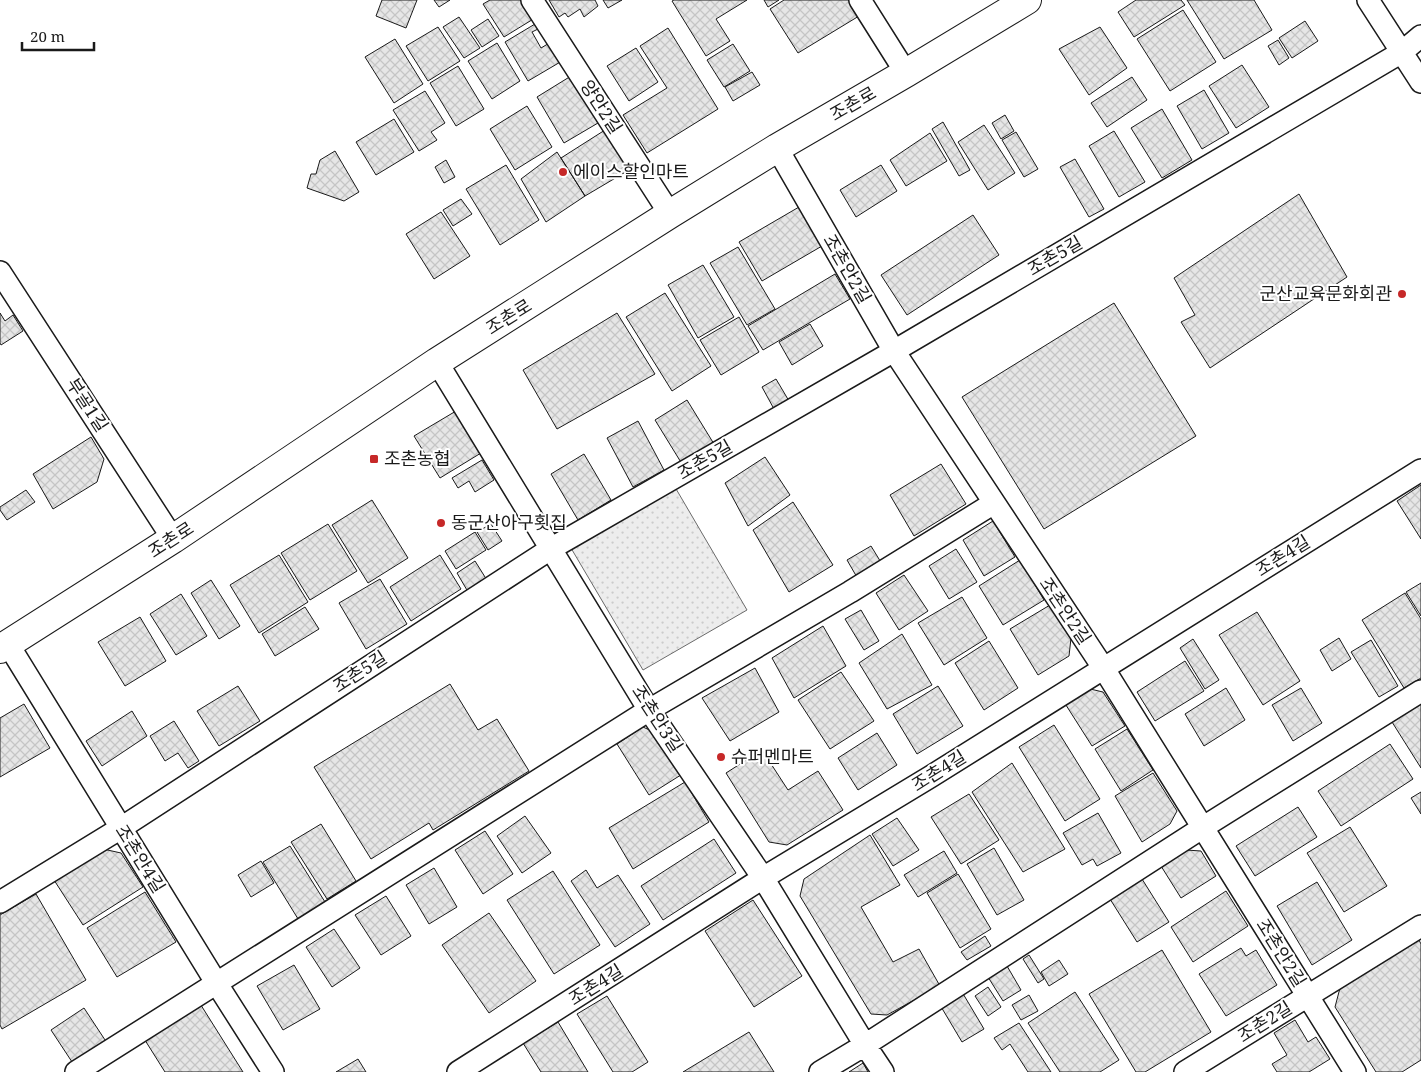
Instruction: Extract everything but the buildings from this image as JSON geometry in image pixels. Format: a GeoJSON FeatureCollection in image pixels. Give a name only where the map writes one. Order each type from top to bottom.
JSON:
{"type":"FeatureCollection","features":[{"type":"Feature","properties":{"kind":"street","name":"양안2길"},"geometry":{"type":"LineString","coordinates":[[532,0],[670,214]]}},
{"type":"Feature","properties":{"kind":"street"},"geometry":{"type":"LineString","coordinates":[[860,0],[906,73]]}},
{"type":"Feature","properties":{"kind":"street","name":"조촌로"},"geometry":{"type":"LineString","coordinates":[[4,647],[173,539],[437,362],[670,214],[777,148],[1027,0]]}},
{"type":"Feature","properties":{"kind":"street"},"geometry":{"type":"LineString","coordinates":[[1368,0],[1421,82]]}},
{"type":"Feature","properties":{"kind":"street","name":"조촌5길"},"geometry":{"type":"LineString","coordinates":[[0,902],[121,828],[552,548],[894,352],[1402,52],[1421,36]]}},
{"type":"Feature","properties":{"kind":"street","name":"조촌안2길"},"geometry":{"type":"LineString","coordinates":[[777,148],[894,352],[1104,669],[1355,1072]]}},
{"type":"Feature","properties":{"kind":"street","name":"부골1길"},"geometry":{"type":"LineString","coordinates":[[0,272],[173,539]]}},
{"type":"Feature","properties":{"kind":"street","name":"조촌안3길"},"geometry":{"type":"LineString","coordinates":[[437,362],[650,710],[764,878],[883,1072]]}},
{"type":"Feature","properties":{"kind":"street","name":"조촌4길"},"geometry":{"type":"LineString","coordinates":[[458,1072],[764,878],[1104,669],[1421,470]]}},
{"type":"Feature","properties":{"kind":"street"},"geometry":{"type":"LineString","coordinates":[[76,1072],[650,710],[850,592],[994,503]]}},
{"type":"Feature","properties":{"kind":"street","name":"조촌안4길"},"geometry":{"type":"LineString","coordinates":[[4,647],[121,828],[273,1072]]}},
{"type":"Feature","properties":{"kind":"street"},"geometry":{"type":"LineString","coordinates":[[820,1072],[1202,828],[1421,691]]}},
{"type":"Feature","properties":{"kind":"street","name":"조촌2길"},"geometry":{"type":"LineString","coordinates":[[1185,1072],[1421,926]]}},
{"type":"Feature","properties":{"kind":"shaded area"},"geometry":{"type":"Polygon","coordinates":[[[672,482],[747,610],[643,670],[568,543],[672,482]]]}},
{"type":"Feature","properties":{"kind":"place","name":"에이스할인마트"},"geometry":{"type":"Point","coordinates":[563,172]}},
{"type":"Feature","properties":{"kind":"place","name":"군산교육문화회관"},"geometry":{"type":"Point","coordinates":[1402,294]}},
{"type":"Feature","properties":{"kind":"place","name":"조촌농협"},"geometry":{"type":"Point","coordinates":[374,459]}},
{"type":"Feature","properties":{"kind":"place","name":"동군산아구횟집"},"geometry":{"type":"Point","coordinates":[441,523]}},
{"type":"Feature","properties":{"kind":"place","name":"슈퍼멘마트"},"geometry":{"type":"Point","coordinates":[721,757]}}]}
